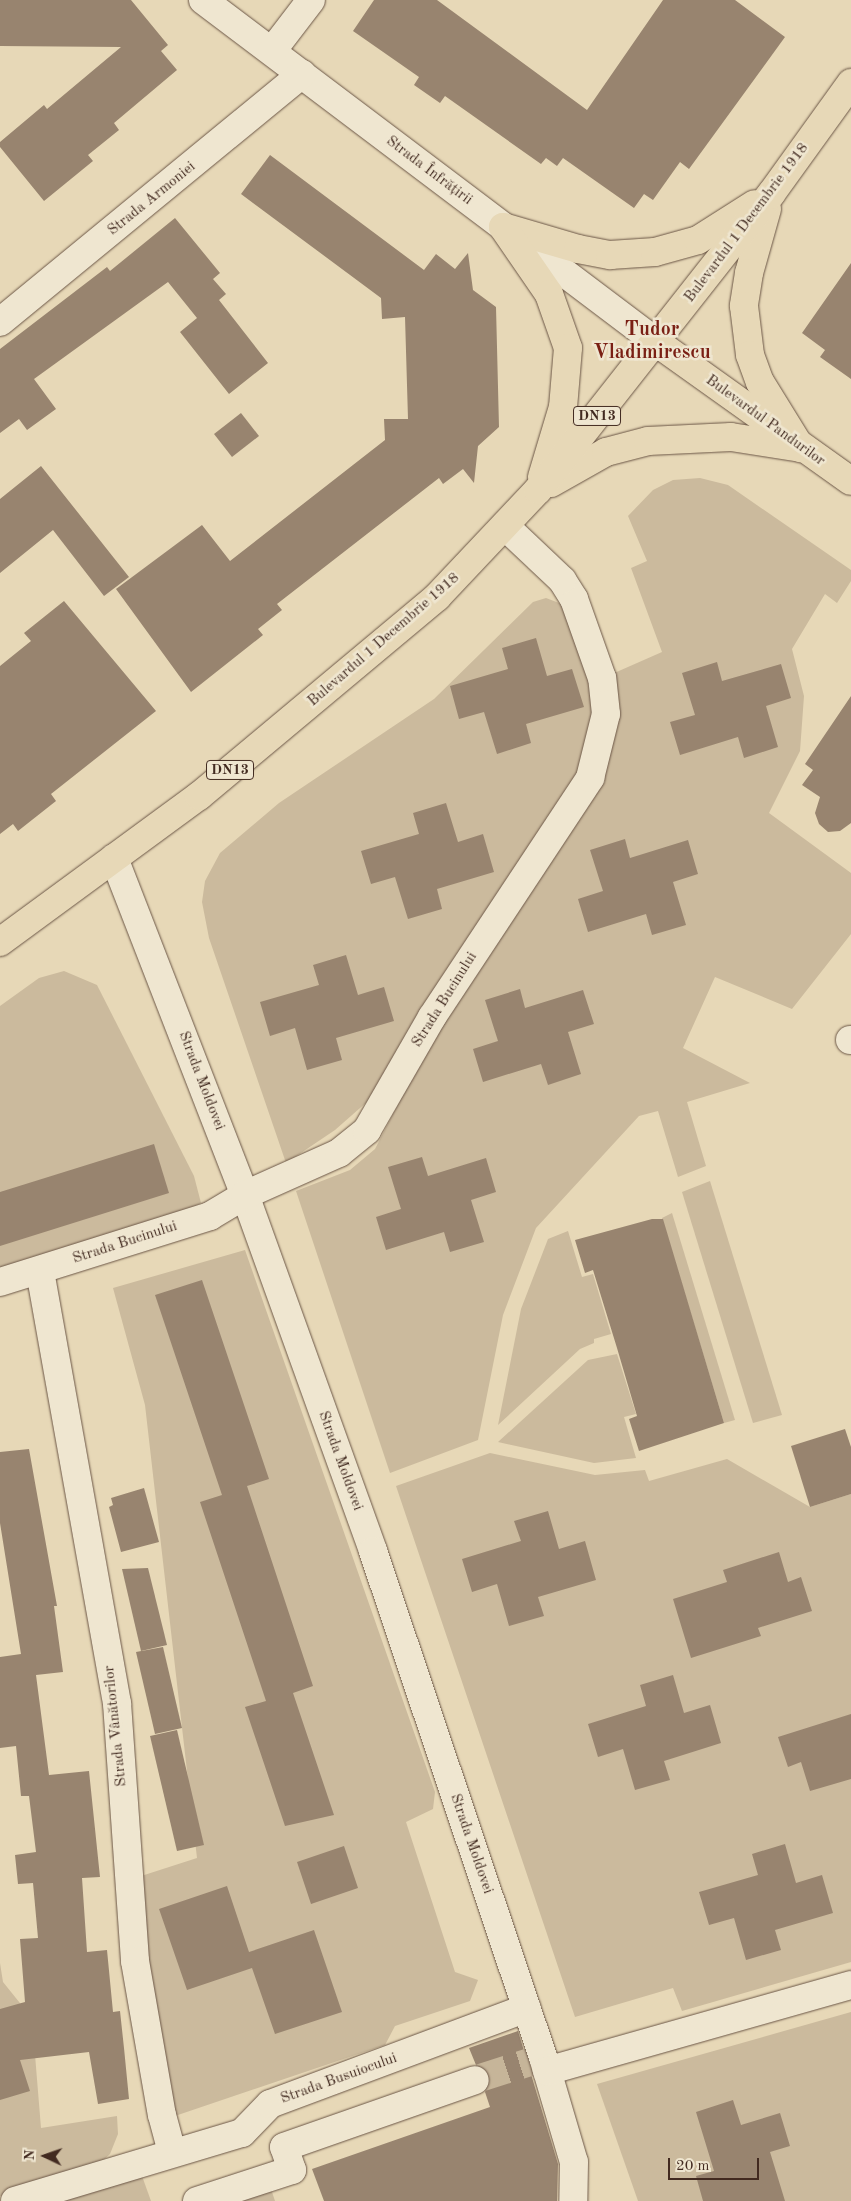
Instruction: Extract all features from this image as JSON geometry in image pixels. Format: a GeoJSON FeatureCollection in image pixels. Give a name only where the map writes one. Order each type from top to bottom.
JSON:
{"type":"FeatureCollection","features":[{"type":"Feature","properties":{"kind":"main road","name":"Bulevardul 1 Decembrie 1918"},"geometry":{"type":"LineString","coordinates":[[0,942],[199,796],[325,693],[437,597],[506,527],[538,490],[771,194],[851,83]]}},
{"type":"Feature","properties":{"kind":"main road"},"geometry":{"type":"LineString","coordinates":[[503,227],[578,250],[610,255],[654,252],[698,240],[771,194]]}},
{"type":"Feature","properties":{"kind":"main road"},"geometry":{"type":"LineString","coordinates":[[771,194],[749,273],[744,306],[750,355],[760,382],[801,448]]}},
{"type":"Feature","properties":{"kind":"main road"},"geometry":{"type":"LineString","coordinates":[[503,227],[549,294],[568,348],[563,407],[538,490]]}},
{"type":"Feature","properties":{"kind":"main road","name":"Bulevardul Pandurilor"},"geometry":{"type":"LineString","coordinates":[[656,342],[801,448],[851,481]]}},
{"type":"Feature","properties":{"kind":"main road"},"geometry":{"type":"LineString","coordinates":[[538,490],[606,452],[648,441],[731,436],[801,448]]}},
{"type":"Feature","properties":{"kind":"street","name":"Strada Înfrățirii"},"geometry":{"type":"LineString","coordinates":[[203,0],[272,50],[656,342]]}},
{"type":"Feature","properties":{"kind":"street"},"geometry":{"type":"LineString","coordinates":[[272,50],[311,0]]}},
{"type":"Feature","properties":{"kind":"street","name":"Strada Armoniei"},"geometry":{"type":"LineString","coordinates":[[0,322],[302,74]]}},
{"type":"Feature","properties":{"kind":"street","name":"Strada Bucinului"},"geometry":{"type":"LineString","coordinates":[[0,1282],[210,1216],[246,1195],[339,1153],[367,1130],[432,1017],[590,778],[606,714],[602,678],[574,599],[562,580],[506,527]]}},
{"type":"Feature","properties":{"kind":"street","name":"Strada Moldovei"},"geometry":{"type":"LineString","coordinates":[[114,858],[246,1195],[373,1552],[527,2008],[537,2064],[587,2201]]}},
{"type":"Feature","properties":{"kind":"street","name":"Strada Vânătorilor"},"geometry":{"type":"LineString","coordinates":[[40,1271],[117,1703],[135,1960],[162,2115],[172,2152]]}},
{"type":"Feature","properties":{"kind":"street"},"geometry":{"type":"LineString","coordinates":[[537,2064],[851,1986]]}},
{"type":"Feature","properties":{"kind":"street","name":"Strada Busuiocului"},"geometry":{"type":"LineString","coordinates":[[15,2201],[242,2132],[270,2104],[527,2008]]}},
{"type":"Feature","properties":{"kind":"street"},"geometry":{"type":"LineString","coordinates":[[197,2201],[292,2170],[284,2147],[478,2079]]}},
{"type":"Feature","properties":{"kind":"street","name":"Strada Moldovei"},"geometry":{"type":"LineString","coordinates":[[573,2201],[574,2162]]}},
{"type":"Feature","properties":{"kind":"shaded area"},"geometry":{"type":"Polygon","coordinates":[[[700,478],[728,485],[851,570],[851,581],[837,603],[825,594],[792,649],[804,696],[800,751],[769,813],[851,873],[851,934],[792,1009],[715,977],[683,1048],[750,1083],[687,1102],[706,1166],[678,1177],[658,1111],[639,1116],[536,1228],[503,1315],[478,1440],[390,1473],[296,1191],[350,1170],[375,1149],[435,1032],[601,783],[612,674],[662,652],[631,568],[647,561],[628,516],[653,490],[673,480],[700,478]]]}},
{"type":"Feature","properties":{"kind":"shaded area"},"geometry":{"type":"Polygon","coordinates":[[[546,598],[559,603],[567,613],[589,680],[594,713],[577,774],[368,1101],[335,1130],[286,1163],[209,938],[202,902],[205,881],[220,853],[279,803],[434,699],[533,602],[546,598]]]}},
{"type":"Feature","properties":{"kind":"shaded area"},"geometry":{"type":"Polygon","coordinates":[[[64,971],[97,985],[194,1176],[201,1203],[178,1216],[0,1272],[0,1006],[39,978],[64,971]]]}},
{"type":"Feature","properties":{"kind":"shaded area"},"geometry":{"type":"Polygon","coordinates":[[[710,1181],[782,1415],[753,1423],[682,1192],[710,1181]]]}},
{"type":"Feature","properties":{"kind":"shaded area"},"geometry":{"type":"Polygon","coordinates":[[[672,1213],[735,1420],[724,1423],[662,1218],[672,1213]]]}},
{"type":"Feature","properties":{"kind":"shaded area"},"geometry":{"type":"Polygon","coordinates":[[[568,1231],[582,1277],[593,1274],[611,1334],[594,1339],[594,1343],[580,1349],[498,1425],[521,1309],[548,1239],[568,1231]]]}},
{"type":"Feature","properties":{"kind":"shaded area"},"geometry":{"type":"Polygon","coordinates":[[[245,1250],[435,1792],[433,1809],[406,1822],[455,1972],[478,1980],[470,2001],[395,2026],[385,2045],[172,2117],[135,1878],[197,1858],[145,1405],[113,1288],[245,1250]]]}},
{"type":"Feature","properties":{"kind":"shaded area"},"geometry":{"type":"Polygon","coordinates":[[[617,1354],[636,1414],[624,1417],[636,1458],[594,1463],[498,1442],[588,1360],[617,1354]]]}},
{"type":"Feature","properties":{"kind":"shaded area"},"geometry":{"type":"Polygon","coordinates":[[[490,1453],[595,1475],[645,1470],[649,1481],[727,1459],[810,1507],[851,1494],[851,1962],[682,2011],[673,1988],[575,2017],[396,1486],[490,1453]]]}},
{"type":"Feature","properties":{"kind":"shaded area"},"geometry":{"type":"Polygon","coordinates":[[[0,1963],[3,1982],[32,2018],[41,2128],[117,2116],[118,2134],[110,2154],[95,2168],[0,2196],[0,1963]]]}},
{"type":"Feature","properties":{"kind":"shaded area"},"geometry":{"type":"Polygon","coordinates":[[[851,2012],[851,2201],[638,2201],[597,2084],[851,2012]]]}},
{"type":"Feature","properties":{"kind":"shaded area"},"geometry":{"type":"Polygon","coordinates":[[[142,2176],[151,2201],[62,2201],[142,2176]]]}},
{"type":"Feature","properties":{"kind":"shaded area"},"geometry":{"type":"Polygon","coordinates":[[[271,2189],[275,2201],[234,2201],[271,2189]]]}},
{"type":"Feature","properties":{"kind":"building"},"geometry":{"type":"Polygon","coordinates":[[[0,0],[131,0],[168,45],[161,51],[177,70],[114,123],[119,130],[88,155],[93,161],[44,201],[0,147],[0,142],[44,105],[47,109],[121,47],[0,46],[0,0]]]}},
{"type":"Feature","properties":{"kind":"building"},"geometry":{"type":"Polygon","coordinates":[[[374,0],[437,0],[587,110],[663,0],[735,0],[785,37],[689,169],[680,162],[653,200],[644,194],[634,208],[563,158],[557,166],[546,158],[541,164],[445,96],[440,103],[414,85],[419,77],[353,31],[374,0]]]}},
{"type":"Feature","properties":{"kind":"building"},"geometry":{"type":"Polygon","coordinates":[[[270,155],[424,270],[436,254],[455,269],[468,253],[473,290],[496,307],[499,427],[478,446],[474,483],[463,469],[443,484],[439,478],[277,604],[282,610],[258,629],[263,635],[191,692],[116,589],[202,525],[230,561],[385,440],[384,419],[408,419],[405,317],[382,319],[381,298],[241,194],[270,155]]]}},
{"type":"Feature","properties":{"kind":"building"},"geometry":{"type":"Polygon","coordinates":[[[175,218],[220,273],[213,279],[226,294],[219,300],[268,363],[229,394],[180,332],[197,318],[168,282],[34,379],[56,409],[27,430],[19,419],[0,433],[0,349],[107,267],[110,271],[175,218]]]}},
{"type":"Feature","properties":{"kind":"building"},"geometry":{"type":"Polygon","coordinates":[[[851,263],[851,379],[820,357],[825,350],[802,333],[851,263]]]}},
{"type":"Feature","properties":{"kind":"building"},"geometry":{"type":"Polygon","coordinates":[[[241,413],[259,436],[232,457],[214,434],[241,413]]]}},
{"type":"Feature","properties":{"kind":"building"},"geometry":{"type":"Polygon","coordinates":[[[41,466],[129,577],[104,596],[53,530],[0,573],[0,499],[41,466]]]}},
{"type":"Feature","properties":{"kind":"building"},"geometry":{"type":"Polygon","coordinates":[[[64,601],[156,711],[51,794],[56,801],[18,831],[13,824],[0,834],[0,666],[31,641],[24,633],[64,601]]]}},
{"type":"Feature","properties":{"kind":"building"},"geometry":{"type":"Polygon","coordinates":[[[536,638],[547,676],[572,669],[584,707],[526,724],[531,743],[497,754],[484,712],[459,719],[450,686],[508,669],[502,648],[536,638]]]}},
{"type":"Feature","properties":{"kind":"building"},"geometry":{"type":"Polygon","coordinates":[[[717,662],[722,681],[781,664],[791,698],[766,706],[778,747],[744,758],[738,737],[680,755],[670,722],[695,715],[682,673],[717,662]]]}},
{"type":"Feature","properties":{"kind":"building"},"geometry":{"type":"Polygon","coordinates":[[[851,696],[851,823],[840,831],[828,832],[819,824],[815,813],[820,797],[802,785],[813,770],[805,764],[851,696]]]}},
{"type":"Feature","properties":{"kind":"building"},"geometry":{"type":"Polygon","coordinates":[[[446,803],[458,842],[483,834],[494,872],[437,889],[442,909],[408,919],[395,877],[371,884],[361,851],[419,834],[413,813],[446,803]]]}},
{"type":"Feature","properties":{"kind":"building"},"geometry":{"type":"Polygon","coordinates":[[[625,839],[630,858],[688,840],[698,874],[673,882],[686,925],[652,935],[646,914],[588,932],[578,899],[603,891],[590,850],[625,839]]]}},
{"type":"Feature","properties":{"kind":"building"},"geometry":{"type":"Polygon","coordinates":[[[346,955],[358,995],[384,987],[394,1021],[336,1038],[342,1060],[307,1070],[295,1028],[270,1036],[260,1002],[319,985],[313,965],[346,955]]]}},
{"type":"Feature","properties":{"kind":"building"},"geometry":{"type":"Polygon","coordinates":[[[520,989],[525,1008],[583,990],[594,1024],[568,1032],[581,1074],[548,1085],[541,1064],[483,1082],[473,1049],[498,1041],[485,1000],[520,989]]]}},
{"type":"Feature","properties":{"kind":"building"},"geometry":{"type":"Polygon","coordinates":[[[154,1144],[169,1193],[0,1246],[0,1192],[154,1144]]]}},
{"type":"Feature","properties":{"kind":"building"},"geometry":{"type":"Polygon","coordinates":[[[422,1157],[428,1176],[486,1158],[496,1192],[471,1200],[484,1242],[450,1252],[444,1232],[386,1250],[376,1217],[401,1209],[388,1167],[422,1157]]]}},
{"type":"Feature","properties":{"kind":"building"},"geometry":{"type":"Polygon","coordinates":[[[652,1219],[663,1219],[724,1423],[639,1451],[629,1419],[637,1416],[617,1348],[593,1270],[585,1273],[575,1240],[652,1219]]]}},
{"type":"Feature","properties":{"kind":"building"},"geometry":{"type":"Polygon","coordinates":[[[202,1280],[269,1479],[247,1486],[313,1686],[293,1693],[334,1815],[285,1826],[245,1707],[266,1701],[200,1502],[222,1495],[155,1295],[202,1280]]]}},
{"type":"Feature","properties":{"kind":"building"},"geometry":{"type":"Polygon","coordinates":[[[845,1429],[851,1447],[851,1494],[810,1507],[791,1446],[845,1429]]]}},
{"type":"Feature","properties":{"kind":"building"},"geometry":{"type":"Polygon","coordinates":[[[29,1449],[57,1606],[54,1606],[63,1672],[36,1675],[49,1775],[89,1771],[100,1877],[82,1878],[87,1952],[107,1950],[113,2012],[120,2011],[124,2048],[129,2099],[98,2104],[89,2052],[20,2060],[30,2091],[0,2100],[0,2009],[25,2002],[20,1939],[38,1938],[33,1883],[18,1884],[15,1855],[36,1852],[29,1796],[21,1796],[16,1746],[0,1748],[0,1657],[21,1654],[0,1523],[0,1452],[29,1449]]]}},
{"type":"Feature","properties":{"kind":"building"},"geometry":{"type":"Polygon","coordinates":[[[144,1488],[159,1542],[121,1552],[109,1507],[113,1505],[111,1498],[144,1488]]]}},
{"type":"Feature","properties":{"kind":"building"},"geometry":{"type":"Polygon","coordinates":[[[548,1511],[559,1549],[585,1541],[596,1580],[538,1597],[544,1616],[509,1626],[497,1584],[472,1592],[462,1559],[521,1541],[514,1521],[548,1511]]]}},
{"type":"Feature","properties":{"kind":"building"},"geometry":{"type":"Polygon","coordinates":[[[779,1552],[788,1582],[801,1577],[812,1611],[758,1628],[761,1636],[691,1658],[673,1599],[727,1582],[723,1570],[779,1552]]]}},
{"type":"Feature","properties":{"kind":"building"},"geometry":{"type":"Polygon","coordinates":[[[148,1568],[167,1645],[141,1651],[122,1569],[148,1568]]]}},
{"type":"Feature","properties":{"kind":"building"},"geometry":{"type":"Polygon","coordinates":[[[163,1647],[182,1728],[155,1734],[136,1652],[163,1647]]]}},
{"type":"Feature","properties":{"kind":"building"},"geometry":{"type":"Polygon","coordinates":[[[673,1675],[684,1713],[710,1705],[721,1743],[664,1761],[670,1780],[635,1790],[623,1749],[598,1757],[588,1724],[646,1706],[640,1685],[673,1675]]]}},
{"type":"Feature","properties":{"kind":"building"},"geometry":{"type":"Polygon","coordinates":[[[851,1714],[851,1779],[810,1791],[801,1762],[788,1767],[778,1737],[851,1714]]]}},
{"type":"Feature","properties":{"kind":"building"},"geometry":{"type":"Polygon","coordinates":[[[177,1730],[204,1845],[177,1851],[150,1736],[177,1730]]]}},
{"type":"Feature","properties":{"kind":"building"},"geometry":{"type":"Polygon","coordinates":[[[785,1844],[796,1883],[822,1875],[833,1913],[775,1930],[781,1950],[746,1960],[734,1918],[709,1925],[699,1892],[758,1875],[752,1854],[785,1844]]]}},
{"type":"Feature","properties":{"kind":"building"},"geometry":{"type":"Polygon","coordinates":[[[344,1846],[358,1888],[311,1904],[297,1862],[344,1846]]]}},
{"type":"Feature","properties":{"kind":"building"},"geometry":{"type":"Polygon","coordinates":[[[227,1886],[249,1952],[314,1930],[342,2012],[275,2034],[252,1968],[187,1990],[159,1909],[227,1886]]]}},
{"type":"Feature","properties":{"kind":"building"},"geometry":{"type":"Polygon","coordinates":[[[518,2031],[558,2164],[557,2201],[324,2201],[312,2169],[490,2107],[485,2092],[490,2083],[490,2075],[485,2068],[476,2065],[469,2048],[518,2031]]]}},
{"type":"Feature","properties":{"kind":"building"},"geometry":{"type":"Polygon","coordinates":[[[733,2100],[741,2125],[780,2113],[790,2146],[770,2152],[785,2201],[703,2201],[696,2176],[714,2171],[696,2112],[733,2100]]]}},
{"type":"Feature","properties":{"kind":"tunnel"},"geometry":{"type":"LineString","coordinates":[[480,2078],[530,2062]]}},
{"type":"Feature","properties":{"kind":"district","name":"Tudor Vladimirescu"},"geometry":{"type":"Point","coordinates":[652,342]}}]}
